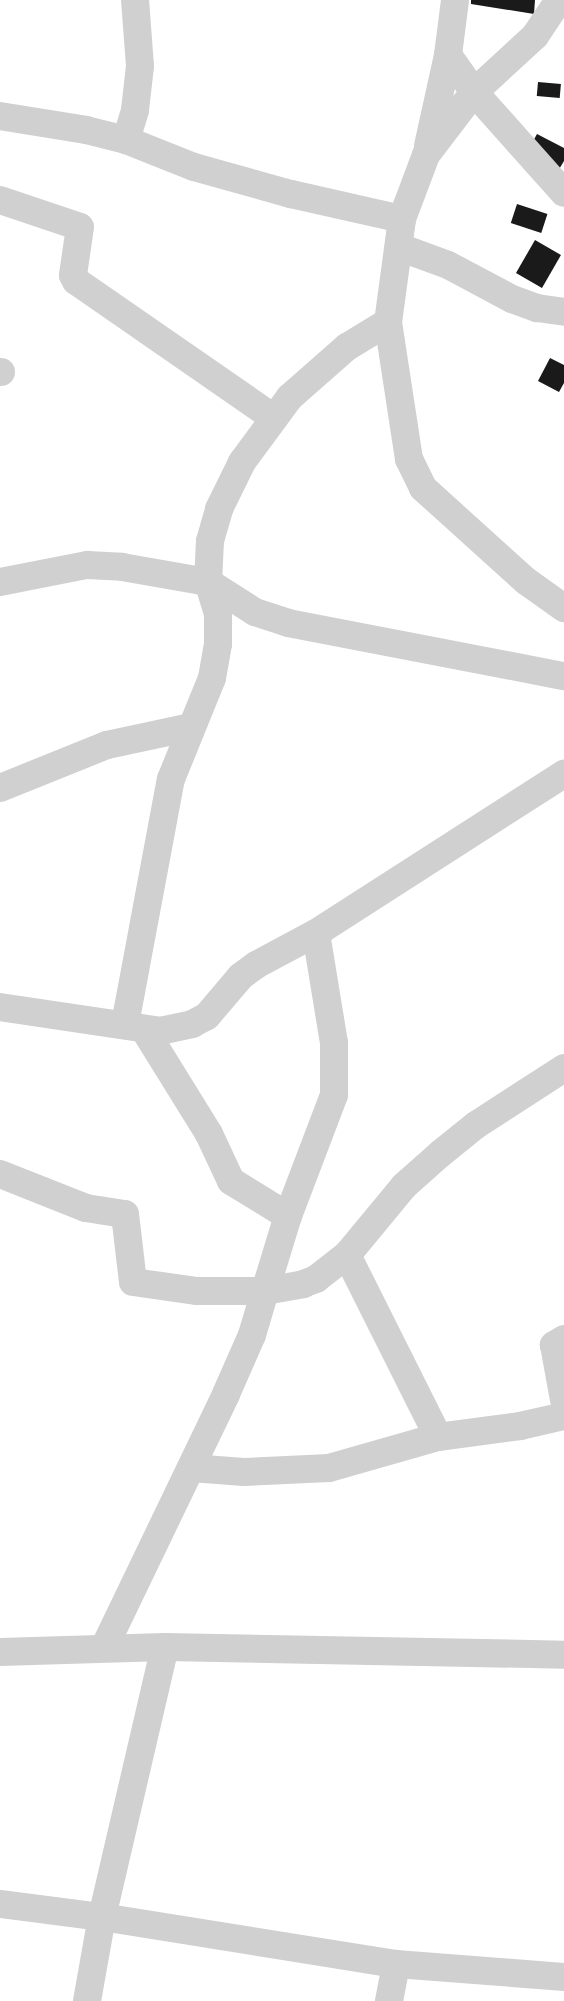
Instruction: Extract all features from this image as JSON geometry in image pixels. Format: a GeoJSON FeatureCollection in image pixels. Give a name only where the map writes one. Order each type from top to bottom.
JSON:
{"type":"FeatureCollection","features":[{"type":"Feature","properties":{"kind":"street"},"geometry":{"type":"LineString","coordinates":[[126,140],[135,110],[140,66],[135,0]]}},
{"type":"Feature","properties":{"kind":"street"},"geometry":{"type":"LineString","coordinates":[[455,0],[448,55],[426,155],[402,219],[388,322],[409,459],[423,488],[518,574],[564,608]]}},
{"type":"Feature","properties":{"kind":"street"},"geometry":{"type":"LineString","coordinates":[[426,155],[474,92],[535,36],[559,0]]}},
{"type":"Feature","properties":{"kind":"street"},"geometry":{"type":"LineString","coordinates":[[448,55],[474,92],[564,193]]}},
{"type":"Feature","properties":{"kind":"street"},"geometry":{"type":"LineString","coordinates":[[0,116],[86,130],[126,140],[194,167],[291,194],[402,219]]}},
{"type":"Feature","properties":{"kind":"street"},"geometry":{"type":"LineString","coordinates":[[0,200],[80,227],[73,275],[76,281],[274,418]]}},
{"type":"Feature","properties":{"kind":"street"},"geometry":{"type":"LineString","coordinates":[[399,247],[448,264],[512,300],[536,308],[564,312]]}},
{"type":"Feature","properties":{"kind":"street"},"geometry":{"type":"LineString","coordinates":[[288,1216],[237,1188],[231,1181],[209,1134],[134,1026],[171,779],[212,678],[218,644],[218,614],[208,582],[210,541],[219,509],[242,462],[290,396],[346,347],[388,322]]}},
{"type":"Feature","properties":{"kind":"street"},"geometry":{"type":"LineString","coordinates":[[0,582],[87,565],[122,567],[208,582],[255,612],[288,623],[564,676]]}},
{"type":"Feature","properties":{"kind":"street"},"geometry":{"type":"LineString","coordinates":[[0,788],[107,745],[191,727]]}},
{"type":"Feature","properties":{"kind":"street"},"geometry":{"type":"LineString","coordinates":[[0,1007],[134,1026],[177,1029],[207,1016],[241,976],[316,933],[564,774]]}},
{"type":"Feature","properties":{"kind":"street"},"geometry":{"type":"LineString","coordinates":[[104,1648],[191,1468],[252,1335],[288,1216],[334,1095],[334,1043],[316,933]]}},
{"type":"Feature","properties":{"kind":"street"},"geometry":{"type":"LineString","coordinates":[[0,1174],[86,1208],[124,1214],[133,1282],[197,1291],[265,1291],[310,1282],[348,1255],[404,1186],[440,1154],[476,1125],[564,1068]]}},
{"type":"Feature","properties":{"kind":"street"},"geometry":{"type":"LineString","coordinates":[[348,1255],[438,1437]]}},
{"type":"Feature","properties":{"kind":"street"},"geometry":{"type":"LineString","coordinates":[[564,1339],[554,1345],[564,1400]]}},
{"type":"Feature","properties":{"kind":"street"},"geometry":{"type":"LineString","coordinates":[[191,1468],[244,1472],[329,1468],[438,1437],[520,1426],[564,1416]]}},
{"type":"Feature","properties":{"kind":"street"},"geometry":{"type":"LineString","coordinates":[[87,2001],[102,1917],[165,1647]]}},
{"type":"Feature","properties":{"kind":"street"},"geometry":{"type":"LineString","coordinates":[[0,1652],[165,1647],[564,1655]]}},
{"type":"Feature","properties":{"kind":"street"},"geometry":{"type":"LineString","coordinates":[[0,1904],[102,1917],[396,1964],[564,1977]]}},
{"type":"Feature","properties":{"kind":"street"},"geometry":{"type":"LineString","coordinates":[[389,2001],[396,1964]]}},
{"type":"Feature","properties":{"kind":"building"},"geometry":{"type":"Polygon","coordinates":[[[471,0],[535,0],[534,14],[471,4],[471,0]]]}},
{"type":"Feature","properties":{"kind":"building"},"geometry":{"type":"Polygon","coordinates":[[[538,82],[561,84],[560,98],[537,96],[538,82]]]}},
{"type":"Feature","properties":{"kind":"building"},"geometry":{"type":"Polygon","coordinates":[[[537,134],[564,148],[564,161],[558,171],[526,154],[537,134]]]}},
{"type":"Feature","properties":{"kind":"building"},"geometry":{"type":"Polygon","coordinates":[[[517,204],[547,214],[541,233],[511,223],[517,204]]]}},
{"type":"Feature","properties":{"kind":"building"},"geometry":{"type":"Polygon","coordinates":[[[535,240],[561,255],[542,288],[516,273],[535,240]]]}},
{"type":"Feature","properties":{"kind":"building"},"geometry":{"type":"Polygon","coordinates":[[[550,358],[564,365],[564,383],[559,392],[538,381],[550,358]]]}}]}
